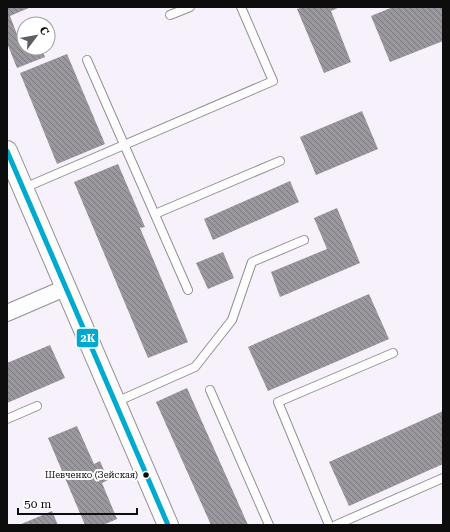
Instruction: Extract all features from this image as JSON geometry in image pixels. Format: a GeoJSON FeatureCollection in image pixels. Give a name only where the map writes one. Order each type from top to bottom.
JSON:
{"type":"FeatureCollection","features":[{"type":"Feature","properties":{"kind":"street"},"geometry":{"type":"LineString","coordinates":[[7,151],[168,525]]}},
{"type":"Feature","properties":{"kind":"street"},"geometry":{"type":"LineString","coordinates":[[7,313],[65,288]]}},
{"type":"Feature","properties":{"kind":"lane"},"geometry":{"type":"LineString","coordinates":[[170,15],[190,7]]}},
{"type":"Feature","properties":{"kind":"lane"},"geometry":{"type":"LineString","coordinates":[[23,188],[273,81],[241,7]]}},
{"type":"Feature","properties":{"kind":"lane"},"geometry":{"type":"LineString","coordinates":[[87,60],[188,290]]}},
{"type":"Feature","properties":{"kind":"lane"},"geometry":{"type":"LineString","coordinates":[[154,214],[280,161]]}},
{"type":"Feature","properties":{"kind":"lane"},"geometry":{"type":"LineString","coordinates":[[115,403],[194,367],[232,320],[252,262],[304,240]]}},
{"type":"Feature","properties":{"kind":"lane"},"geometry":{"type":"LineString","coordinates":[[329,525],[278,402],[393,353]]}},
{"type":"Feature","properties":{"kind":"lane"},"geometry":{"type":"LineString","coordinates":[[210,390],[269,525]]}},
{"type":"Feature","properties":{"kind":"lane"},"geometry":{"type":"LineString","coordinates":[[7,419],[37,406]]}},
{"type":"Feature","properties":{"kind":"lane"},"geometry":{"type":"LineString","coordinates":[[336,525],[443,478]]}},
{"type":"Feature","properties":{"kind":"building"},"geometry":{"type":"Polygon","coordinates":[[[7,7],[31,7],[10,16],[16,32],[16,56],[45,57],[17,68],[7,43],[7,7]]]}},
{"type":"Feature","properties":{"kind":"building"},"geometry":{"type":"Polygon","coordinates":[[[303,7],[340,7],[331,11],[351,62],[324,73],[297,9],[303,7]]]}},
{"type":"Feature","properties":{"kind":"building"},"geometry":{"type":"Polygon","coordinates":[[[393,7],[443,7],[443,41],[390,62],[371,16],[393,7]]]}},
{"type":"Feature","properties":{"kind":"building"},"geometry":{"type":"Polygon","coordinates":[[[67,54],[105,144],[57,164],[20,73],[67,54]]]}},
{"type":"Feature","properties":{"kind":"building"},"geometry":{"type":"Polygon","coordinates":[[[362,111],[378,149],[316,175],[300,137],[362,111]]]}},
{"type":"Feature","properties":{"kind":"building"},"geometry":{"type":"Polygon","coordinates":[[[118,164],[145,227],[140,228],[188,342],[148,358],[74,182],[118,164]]]}},
{"type":"Feature","properties":{"kind":"building"},"geometry":{"type":"Polygon","coordinates":[[[290,181],[299,202],[213,240],[204,219],[290,181]]]}},
{"type":"Feature","properties":{"kind":"building"},"geometry":{"type":"Polygon","coordinates":[[[337,208],[360,263],[280,297],[271,272],[327,249],[314,218],[337,208]]]}},
{"type":"Feature","properties":{"kind":"building"},"geometry":{"type":"Polygon","coordinates":[[[223,252],[234,278],[208,289],[196,263],[223,252]]]}},
{"type":"Feature","properties":{"kind":"building"},"geometry":{"type":"Polygon","coordinates":[[[369,294],[389,339],[268,391],[248,347],[369,294]]]}},
{"type":"Feature","properties":{"kind":"building"},"geometry":{"type":"Polygon","coordinates":[[[50,345],[65,378],[7,403],[7,363],[50,345]]]}},
{"type":"Feature","properties":{"kind":"building"},"geometry":{"type":"Polygon","coordinates":[[[187,388],[248,525],[211,525],[156,402],[187,388]]]}},
{"type":"Feature","properties":{"kind":"building"},"geometry":{"type":"Polygon","coordinates":[[[443,411],[443,464],[349,506],[329,462],[443,411]]]}},
{"type":"Feature","properties":{"kind":"building"},"geometry":{"type":"Polygon","coordinates":[[[77,426],[94,464],[100,461],[108,480],[102,483],[117,519],[103,525],[85,525],[48,438],[77,426]]]}},
{"type":"Feature","properties":{"kind":"building"},"geometry":{"type":"Polygon","coordinates":[[[52,511],[58,525],[19,525],[52,511]]]}},
{"type":"Feature","properties":{"kind":"transit line","name":"2К"},"geometry":{"type":"LineString","coordinates":[[7,151],[168,525]]}},
{"type":"Feature","properties":{"kind":"place","name":"Шевченко (Зейская)"},"geometry":{"type":"Point","coordinates":[146,475]}}]}
